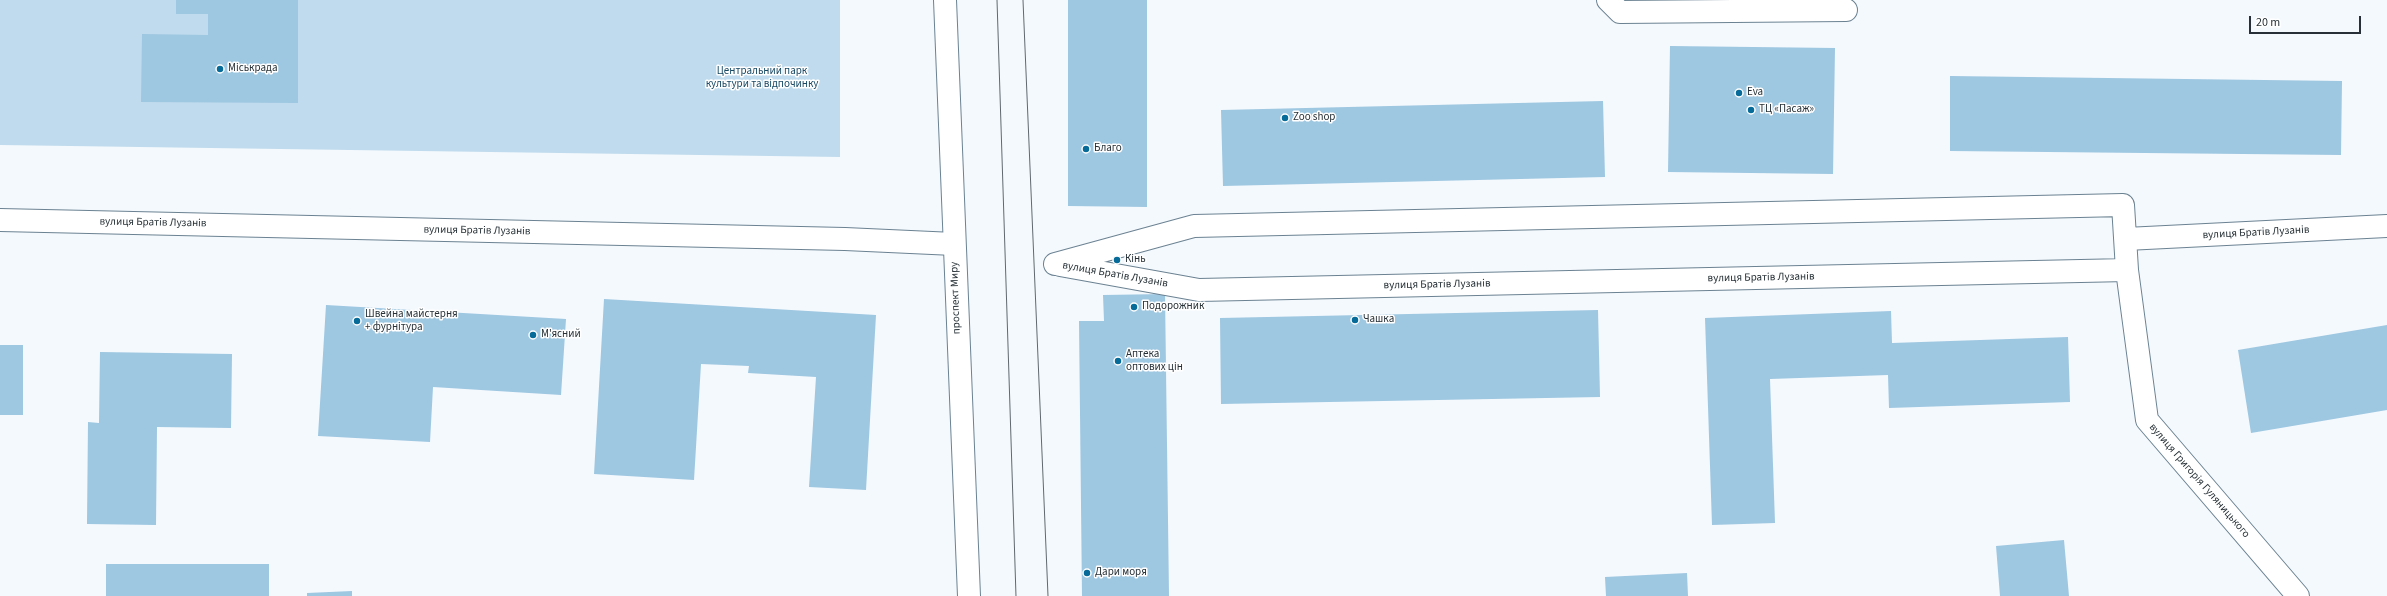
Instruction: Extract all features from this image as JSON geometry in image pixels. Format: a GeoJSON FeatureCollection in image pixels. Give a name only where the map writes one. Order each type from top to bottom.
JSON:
{"type":"FeatureCollection","features":[{"type":"Feature","properties":{"kind":"street","name":"проспект Миру"},"geometry":{"type":"LineString","coordinates":[[945,0],[969,596]]}},
{"type":"Feature","properties":{"kind":"street"},"geometry":{"type":"LineString","coordinates":[[1608,0],[1620,12],[1846,10]]}},
{"type":"Feature","properties":{"kind":"street","name":"вулиця Братів Лузанів"},"geometry":{"type":"LineString","coordinates":[[2123,205],[1194,226],[1055,264],[1199,290],[2127,270]]}},
{"type":"Feature","properties":{"kind":"street","name":"вулиця Григорія Гуляницького"},"geometry":{"type":"LineString","coordinates":[[2123,205],[2127,270],[2147,420],[2298,596]]}},
{"type":"Feature","properties":{"kind":"street","name":"вулиця Братів Лузанів"},"geometry":{"type":"LineString","coordinates":[[0,220],[845,239],[954,244]]}},
{"type":"Feature","properties":{"kind":"street","name":"вулиця Братів Лузанів"},"geometry":{"type":"LineString","coordinates":[[2126,239],[2387,226]]}},
{"type":"Feature","properties":{"kind":"green space","name":"Центральний парк культури та відпочинку"},"geometry":{"type":"Polygon","coordinates":[[[0,0],[840,0],[840,157],[0,145],[0,0]]]}},
{"type":"Feature","properties":{"kind":"building","name":"Міськрада"},"geometry":{"type":"Polygon","coordinates":[[[176,0],[298,0],[298,103],[141,102],[142,34],[208,35],[208,14],[176,14],[176,0]]]}},
{"type":"Feature","properties":{"kind":"building"},"geometry":{"type":"Polygon","coordinates":[[[1068,0],[1147,0],[1147,207],[1068,206],[1068,0]]]}},
{"type":"Feature","properties":{"kind":"building","name":"ТЦ «Пасаж»"},"geometry":{"type":"Polygon","coordinates":[[[1670,46],[1835,48],[1833,174],[1668,172],[1670,46]]]}},
{"type":"Feature","properties":{"kind":"building"},"geometry":{"type":"Polygon","coordinates":[[[1950,76],[2342,81],[2341,155],[1950,151],[1950,76]]]}},
{"type":"Feature","properties":{"kind":"building"},"geometry":{"type":"Polygon","coordinates":[[[1603,101],[1605,177],[1223,186],[1221,110],[1603,101]]]}},
{"type":"Feature","properties":{"kind":"building"},"geometry":{"type":"Polygon","coordinates":[[[1165,294],[1169,596],[1082,596],[1079,321],[1104,321],[1103,295],[1165,294]]]}},
{"type":"Feature","properties":{"kind":"building"},"geometry":{"type":"Polygon","coordinates":[[[604,299],[876,315],[866,490],[809,487],[816,377],[748,373],[749,366],[701,364],[694,480],[594,474],[604,299]]]}},
{"type":"Feature","properties":{"kind":"building"},"geometry":{"type":"Polygon","coordinates":[[[326,305],[566,319],[561,395],[433,387],[430,442],[318,436],[326,305]]]}},
{"type":"Feature","properties":{"kind":"building"},"geometry":{"type":"Polygon","coordinates":[[[1598,310],[1600,397],[1221,404],[1220,318],[1598,310]]]}},
{"type":"Feature","properties":{"kind":"building"},"geometry":{"type":"Polygon","coordinates":[[[1891,311],[1892,343],[2068,337],[2070,402],[1889,408],[1888,375],[1770,379],[1775,523],[1712,525],[1705,318],[1891,311]]]}},
{"type":"Feature","properties":{"kind":"building"},"geometry":{"type":"Polygon","coordinates":[[[2387,325],[2387,410],[2251,433],[2238,350],[2387,325]]]}},
{"type":"Feature","properties":{"kind":"building"},"geometry":{"type":"Polygon","coordinates":[[[0,345],[23,345],[23,415],[0,415],[0,345]]]}},
{"type":"Feature","properties":{"kind":"building"},"geometry":{"type":"Polygon","coordinates":[[[100,352],[232,354],[231,428],[157,427],[156,525],[87,524],[88,422],[99,423],[100,352]]]}},
{"type":"Feature","properties":{"kind":"building"},"geometry":{"type":"Polygon","coordinates":[[[2064,540],[2069,596],[2000,596],[1996,546],[2064,540]]]}},
{"type":"Feature","properties":{"kind":"building"},"geometry":{"type":"Polygon","coordinates":[[[106,564],[269,564],[269,596],[106,596],[106,564]]]}},
{"type":"Feature","properties":{"kind":"building"},"geometry":{"type":"Polygon","coordinates":[[[1687,573],[1688,596],[1606,596],[1605,577],[1687,573]]]}},
{"type":"Feature","properties":{"kind":"building"},"geometry":{"type":"Polygon","coordinates":[[[352,591],[352,596],[307,596],[307,593],[352,591]]]}},
{"type":"Feature","properties":{"kind":"tram line"},"geometry":{"type":"LineString","coordinates":[[997,0],[1016,596]]}},
{"type":"Feature","properties":{"kind":"tram line"},"geometry":{"type":"LineString","coordinates":[[1023,0],[1048,596]]}},
{"type":"Feature","properties":{"kind":"place","name":"Міськрада"},"geometry":{"type":"Point","coordinates":[220,69]}},
{"type":"Feature","properties":{"kind":"place","name":"Eva"},"geometry":{"type":"Point","coordinates":[1739,93]}},
{"type":"Feature","properties":{"kind":"place","name":"ТЦ «Пасаж»"},"geometry":{"type":"Point","coordinates":[1751,110]}},
{"type":"Feature","properties":{"kind":"place","name":"Zoo shop"},"geometry":{"type":"Point","coordinates":[1285,118]}},
{"type":"Feature","properties":{"kind":"place","name":"Благо"},"geometry":{"type":"Point","coordinates":[1086,149]}},
{"type":"Feature","properties":{"kind":"place","name":"Кінь"},"geometry":{"type":"Point","coordinates":[1117,260]}},
{"type":"Feature","properties":{"kind":"place","name":"Подорожник"},"geometry":{"type":"Point","coordinates":[1134,307]}},
{"type":"Feature","properties":{"kind":"place","name":"Чашка"},"geometry":{"type":"Point","coordinates":[1355,320]}},
{"type":"Feature","properties":{"kind":"place","name":"Швейна майстерня + фурнітура"},"geometry":{"type":"Point","coordinates":[357,321]}},
{"type":"Feature","properties":{"kind":"place","name":"М'ясний"},"geometry":{"type":"Point","coordinates":[533,335]}},
{"type":"Feature","properties":{"kind":"place","name":"Аптека оптових цін"},"geometry":{"type":"Point","coordinates":[1118,361]}},
{"type":"Feature","properties":{"kind":"place","name":"Дари моря"},"geometry":{"type":"Point","coordinates":[1087,573]}}]}
